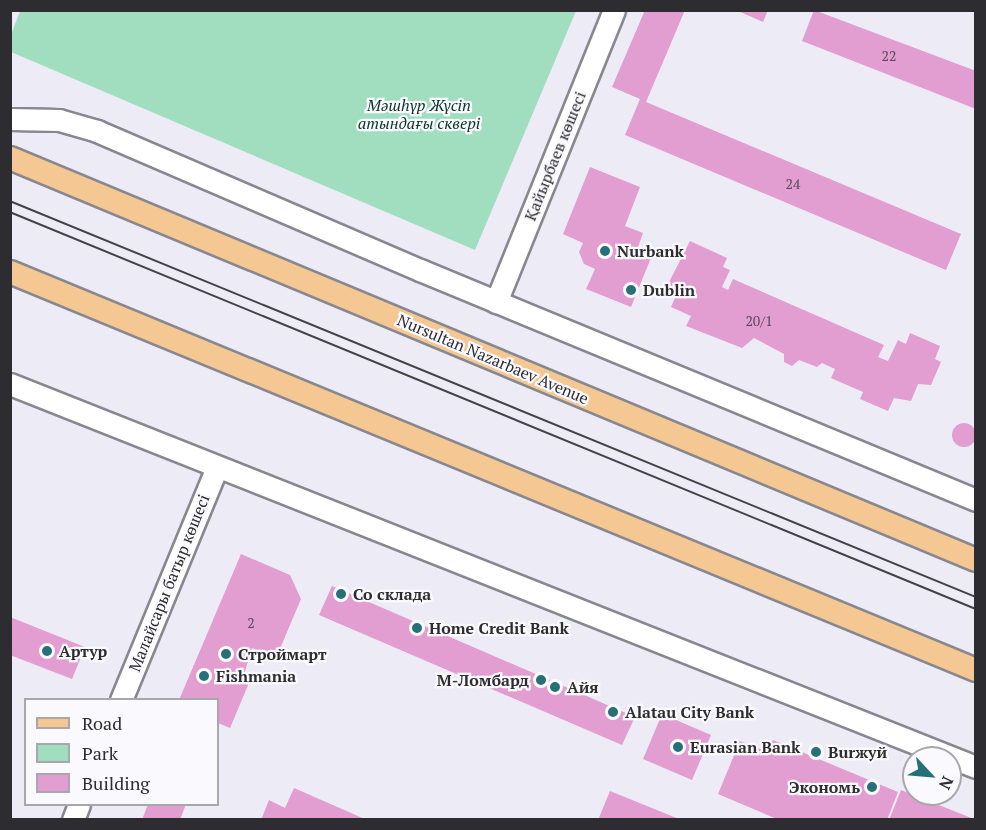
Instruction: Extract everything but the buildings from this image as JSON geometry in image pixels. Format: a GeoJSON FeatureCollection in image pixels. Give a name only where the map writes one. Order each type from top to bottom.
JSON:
{"type":"FeatureCollection","features":[{"type":"Feature","properties":{"kind":"main road","name":"Nursultan Nazarbaev Avenue"},"geometry":{"type":"LineString","coordinates":[[10,158],[975,560]]}},
{"type":"Feature","properties":{"kind":"main road"},"geometry":{"type":"LineString","coordinates":[[10,272],[975,670]]}},
{"type":"Feature","properties":{"kind":"street","name":"Қайырбаев көшесі"},"geometry":{"type":"LineString","coordinates":[[496,302],[614,10]]}},
{"type":"Feature","properties":{"kind":"street"},"geometry":{"type":"LineString","coordinates":[[15,117],[59,120],[97,131],[496,302],[975,500]]}},
{"type":"Feature","properties":{"kind":"street"},"geometry":{"type":"LineString","coordinates":[[10,384],[975,767]]}},
{"type":"Feature","properties":{"kind":"street","name":"Малайсары батыр көшесі"},"geometry":{"type":"LineString","coordinates":[[121,698],[216,467]]}},
{"type":"Feature","properties":{"kind":"green space","name":"Мәшһүр Жүсіп атындағы сквері"},"geometry":{"type":"Polygon","coordinates":[[[20,11],[576,11],[475,250],[11,52],[11,35],[20,11]]]}},
{"type":"Feature","properties":{"kind":"tram line"},"geometry":{"type":"LineString","coordinates":[[10,201],[976,597]]}},
{"type":"Feature","properties":{"kind":"tram line"},"geometry":{"type":"LineString","coordinates":[[10,212],[976,609]]}},
{"type":"Feature","properties":{"kind":"place","name":"Nurbank"},"geometry":{"type":"Point","coordinates":[605,251]}},
{"type":"Feature","properties":{"kind":"place","name":"Dublin"},"geometry":{"type":"Point","coordinates":[631,290]}},
{"type":"Feature","properties":{"kind":"place","name":"Со склада"},"geometry":{"type":"Point","coordinates":[341,594]}},
{"type":"Feature","properties":{"kind":"place","name":"Home Credit Bank"},"geometry":{"type":"Point","coordinates":[417,628]}},
{"type":"Feature","properties":{"kind":"place","name":"Артур"},"geometry":{"type":"Point","coordinates":[47,651]}},
{"type":"Feature","properties":{"kind":"place","name":"Строймарт"},"geometry":{"type":"Point","coordinates":[226,654]}},
{"type":"Feature","properties":{"kind":"place","name":"Fishmania"},"geometry":{"type":"Point","coordinates":[204,676]}},
{"type":"Feature","properties":{"kind":"place","name":"М-Ломбард"},"geometry":{"type":"Point","coordinates":[541,680]}},
{"type":"Feature","properties":{"kind":"place","name":"Айя"},"geometry":{"type":"Point","coordinates":[555,687]}},
{"type":"Feature","properties":{"kind":"place","name":"Alatau City Bank"},"geometry":{"type":"Point","coordinates":[613,712]}},
{"type":"Feature","properties":{"kind":"place","name":"Eurasian Bank"},"geometry":{"type":"Point","coordinates":[678,747]}},
{"type":"Feature","properties":{"kind":"place","name":"Burжуй"},"geometry":{"type":"Point","coordinates":[816,752]}},
{"type":"Feature","properties":{"kind":"place","name":"Экономь"},"geometry":{"type":"Point","coordinates":[872,787]}}]}
